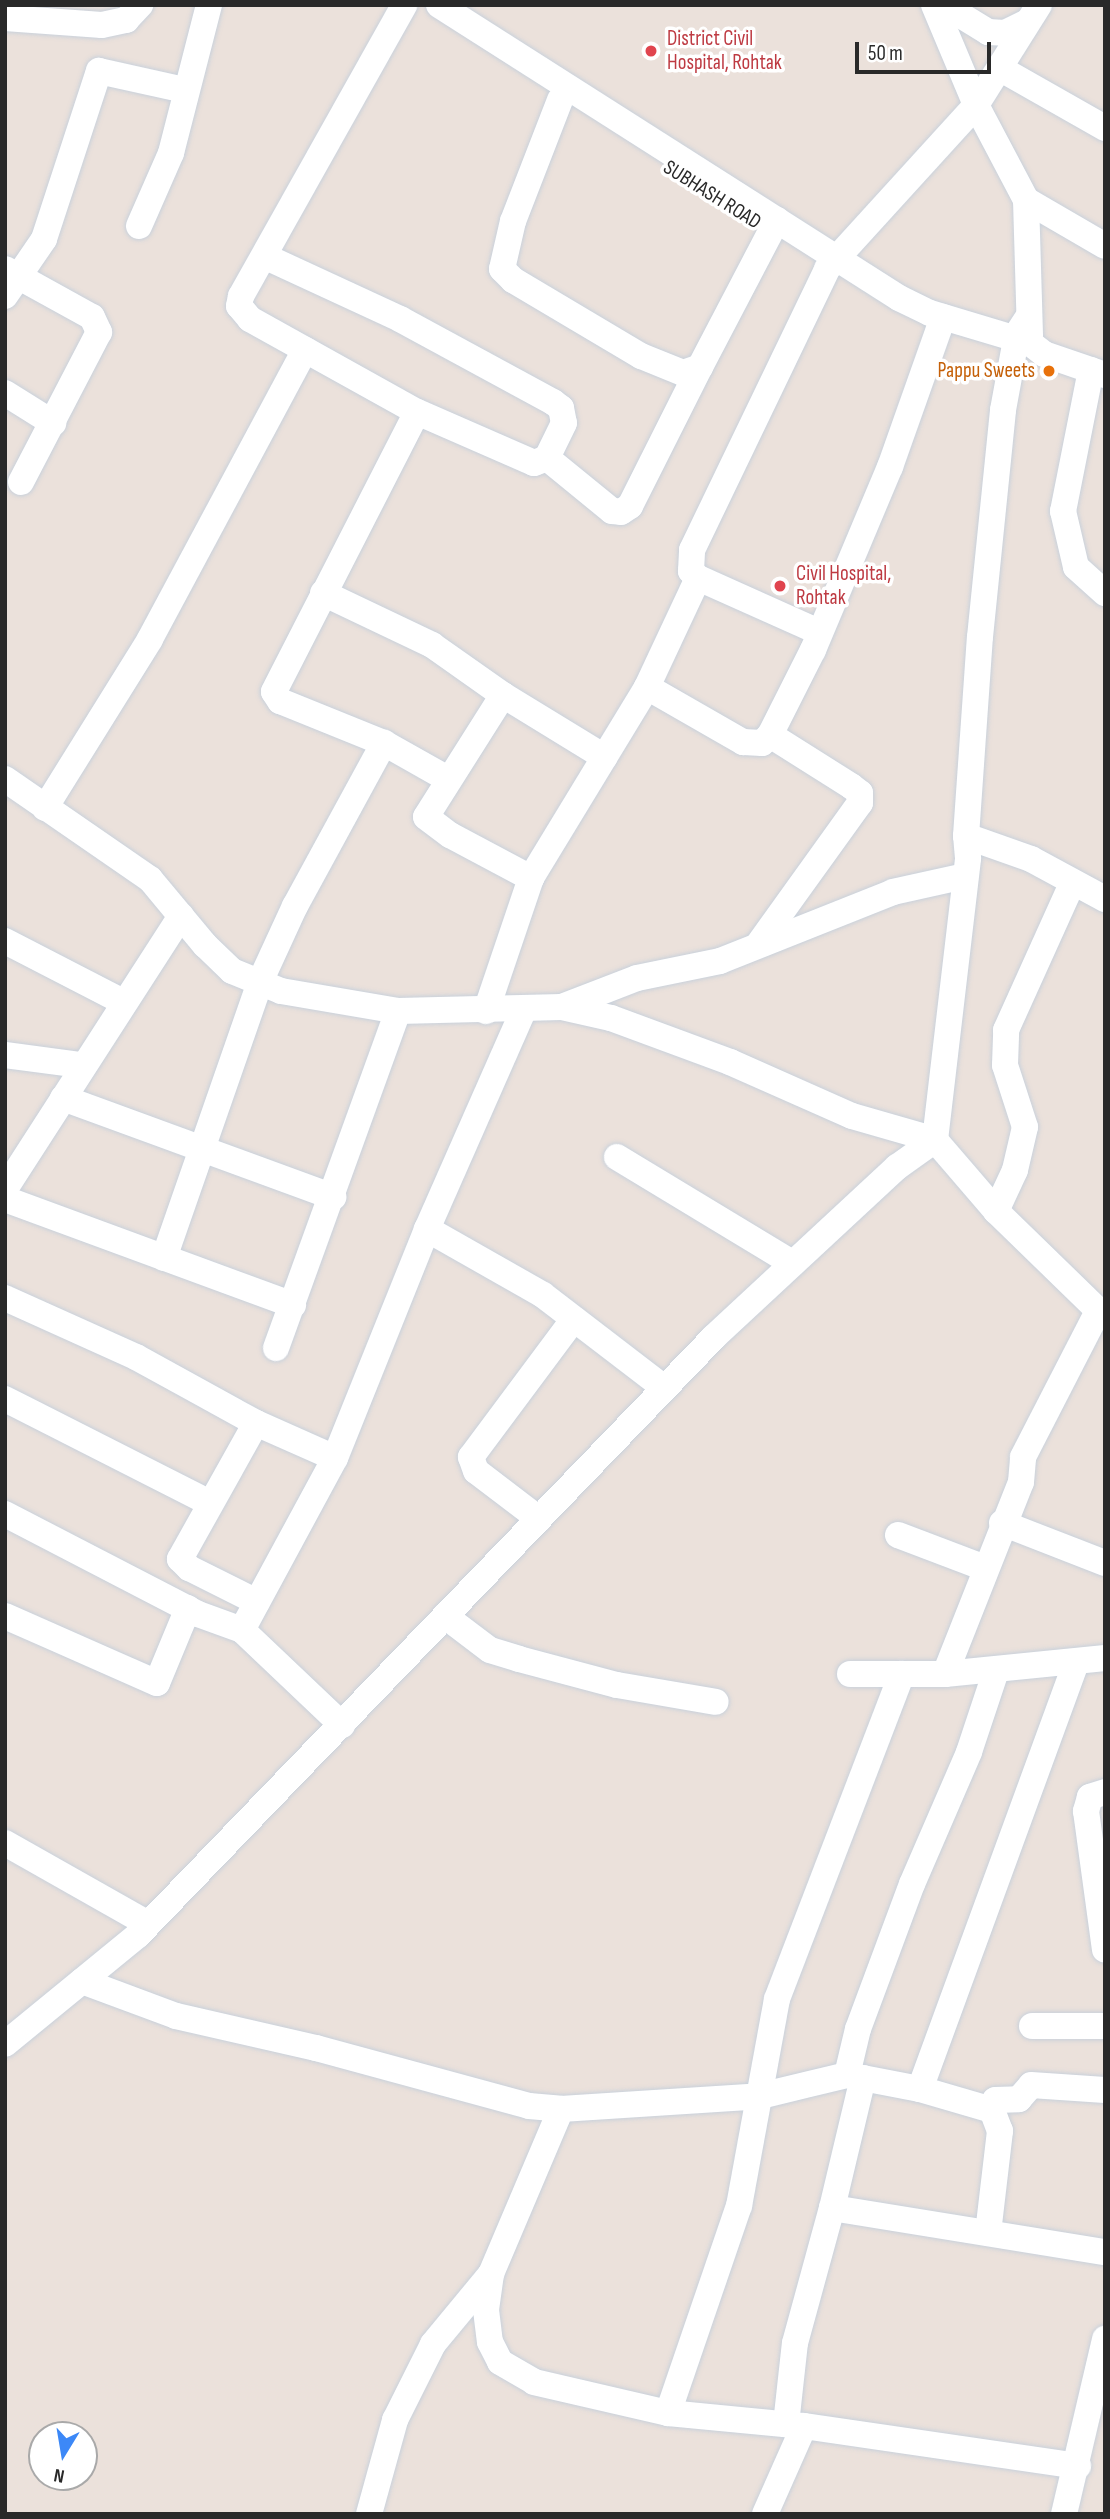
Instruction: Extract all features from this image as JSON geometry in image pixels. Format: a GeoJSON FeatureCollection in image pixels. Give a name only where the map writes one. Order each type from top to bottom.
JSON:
{"type":"FeatureCollection","features":[{"type":"Feature","properties":{"kind":"street"},"geometry":{"type":"LineString","coordinates":[[5,18],[102,24],[126,20],[140,5]]}},
{"type":"Feature","properties":{"kind":"street"},"geometry":{"type":"LineString","coordinates":[[139,226],[171,152],[184,89],[209,5]]}},
{"type":"Feature","properties":{"kind":"street"},"geometry":{"type":"LineString","coordinates":[[266,257],[400,319],[554,402],[561,408],[564,423],[547,458],[534,463],[417,412],[250,319],[239,306],[240,296],[266,257],[406,5]]}},
{"type":"Feature","properties":{"kind":"street","name":"SUBHASH ROAD"},"geometry":{"type":"LineString","coordinates":[[406,5],[832,263],[941,324],[1027,344],[1098,372]]}},
{"type":"Feature","properties":{"kind":"street","name":"SUBHASH ROAD"},"geometry":{"type":"LineString","coordinates":[[439,5],[705,184]]}},
{"type":"Feature","properties":{"kind":"street"},"geometry":{"type":"LineString","coordinates":[[8,2037],[82,1981],[148,1924],[664,1388],[897,1167],[935,1140],[1027,344],[1031,275],[1026,200],[976,105],[934,5]]}},
{"type":"Feature","properties":{"kind":"street"},"geometry":{"type":"LineString","coordinates":[[944,5],[988,32],[1005,33],[1034,14]]}},
{"type":"Feature","properties":{"kind":"street"},"geometry":{"type":"LineString","coordinates":[[819,632],[698,578],[691,571],[692,550],[832,263],[976,105],[1034,14]]}},
{"type":"Feature","properties":{"kind":"street"},"geometry":{"type":"LineString","coordinates":[[1001,69],[1105,128]]}},
{"type":"Feature","properties":{"kind":"street"},"geometry":{"type":"LineString","coordinates":[[21,482],[96,341],[98,326],[92,317],[10,281],[44,239],[59,202],[99,71],[184,89]]}},
{"type":"Feature","properties":{"kind":"street"},"geometry":{"type":"LineString","coordinates":[[560,100],[513,221],[502,269],[641,356],[683,373],[700,367]]}},
{"type":"Feature","properties":{"kind":"street"},"geometry":{"type":"LineString","coordinates":[[1026,200],[1105,246]]}},
{"type":"Feature","properties":{"kind":"street"},"geometry":{"type":"LineString","coordinates":[[547,458],[612,511],[621,512],[630,506],[774,226]]}},
{"type":"Feature","properties":{"kind":"street"},"geometry":{"type":"LineString","coordinates":[[647,687],[743,742],[762,743],[770,735],[819,632],[890,467],[941,324]]}},
{"type":"Feature","properties":{"kind":"street"},"geometry":{"type":"LineString","coordinates":[[45,808],[149,639],[305,350]]}},
{"type":"Feature","properties":{"kind":"street"},"geometry":{"type":"LineString","coordinates":[[1098,372],[1063,511],[1076,567],[1105,593]]}},
{"type":"Feature","properties":{"kind":"street"},"geometry":{"type":"LineString","coordinates":[[5,393],[54,423]]}},
{"type":"Feature","properties":{"kind":"street"},"geometry":{"type":"LineString","coordinates":[[417,412],[274,692],[280,701],[384,743],[449,779]]}},
{"type":"Feature","properties":{"kind":"street"},"geometry":{"type":"LineString","coordinates":[[486,1011],[531,878],[647,687],[698,578]]}},
{"type":"Feature","properties":{"kind":"street"},"geometry":{"type":"LineString","coordinates":[[323,593],[432,645],[503,695],[604,757]]}},
{"type":"Feature","properties":{"kind":"street"},"geometry":{"type":"LineString","coordinates":[[503,695],[426,817],[450,835],[531,878]]}},
{"type":"Feature","properties":{"kind":"street"},"geometry":{"type":"LineString","coordinates":[[759,944],[856,815],[860,803],[860,793],[851,786],[770,735]]}},
{"type":"Feature","properties":{"kind":"street"},"geometry":{"type":"LineString","coordinates":[[164,1258],[260,982],[295,906],[384,743]]}},
{"type":"Feature","properties":{"kind":"street"},"geometry":{"type":"LineString","coordinates":[[5,779],[150,879],[232,971],[281,991],[398,1011],[486,1011],[562,1007],[611,1018],[730,1062],[852,1116],[935,1140],[996,1211],[1100,1307],[1023,1457],[1021,1482],[1002,1523],[945,1674]]}},
{"type":"Feature","properties":{"kind":"street"},"geometry":{"type":"LineString","coordinates":[[562,1007],[601,989],[720,961],[875,898],[970,852],[1031,859],[1072,884],[1105,899]]}},
{"type":"Feature","properties":{"kind":"street"},"geometry":{"type":"LineString","coordinates":[[996,1211],[1015,1170],[1024,1127],[1005,1065],[1006,1030],[1072,884]]}},
{"type":"Feature","properties":{"kind":"street"},"geometry":{"type":"LineString","coordinates":[[5,1189],[81,1065],[181,916]]}},
{"type":"Feature","properties":{"kind":"street"},"geometry":{"type":"LineString","coordinates":[[5,941],[123,1002]]}},
{"type":"Feature","properties":{"kind":"street"},"geometry":{"type":"LineString","coordinates":[[242,1630],[335,1458],[427,1229],[523,1010]]}},
{"type":"Feature","properties":{"kind":"street"},"geometry":{"type":"LineString","coordinates":[[276,1348],[333,1197],[398,1011]]}},
{"type":"Feature","properties":{"kind":"street"},"geometry":{"type":"LineString","coordinates":[[5,1055],[81,1065]]}},
{"type":"Feature","properties":{"kind":"street"},"geometry":{"type":"LineString","coordinates":[[63,1098],[333,1197]]}},
{"type":"Feature","properties":{"kind":"street"},"geometry":{"type":"LineString","coordinates":[[617,1157],[792,1264]]}},
{"type":"Feature","properties":{"kind":"street"},"geometry":{"type":"LineString","coordinates":[[5,1199],[293,1305]]}},
{"type":"Feature","properties":{"kind":"street"},"geometry":{"type":"LineString","coordinates":[[427,1229],[476,1253],[574,1319],[664,1388]]}},
{"type":"Feature","properties":{"kind":"street"},"geometry":{"type":"LineString","coordinates":[[5,1298],[136,1357],[256,1423],[335,1458]]}},
{"type":"Feature","properties":{"kind":"street"},"geometry":{"type":"LineString","coordinates":[[539,1520],[476,1471],[471,1457],[574,1319]]}},
{"type":"Feature","properties":{"kind":"street"},"geometry":{"type":"LineString","coordinates":[[7,1404],[210,1503]]}},
{"type":"Feature","properties":{"kind":"street"},"geometry":{"type":"LineString","coordinates":[[256,1423],[210,1503],[181,1562],[257,1602]]}},
{"type":"Feature","properties":{"kind":"street"},"geometry":{"type":"LineString","coordinates":[[5,1514],[188,1608],[242,1630],[342,1725]]}},
{"type":"Feature","properties":{"kind":"street"},"geometry":{"type":"LineString","coordinates":[[1002,1523],[1105,1563]]}},
{"type":"Feature","properties":{"kind":"street"},"geometry":{"type":"LineString","coordinates":[[898,1535],[985,1568]]}},
{"type":"Feature","properties":{"kind":"street"},"geometry":{"type":"LineString","coordinates":[[5,1616],[157,1683],[188,1608]]}},
{"type":"Feature","properties":{"kind":"street"},"geometry":{"type":"LineString","coordinates":[[445,1616],[490,1650],[519,1660],[617,1685],[716,1702]]}},
{"type":"Feature","properties":{"kind":"street"},"geometry":{"type":"LineString","coordinates":[[850,1674],[996,1671],[1105,1658]]}},
{"type":"Feature","properties":{"kind":"street"},"geometry":{"type":"LineString","coordinates":[[920,2089],[1076,1662]]}},
{"type":"Feature","properties":{"kind":"street"},"geometry":{"type":"LineString","coordinates":[[765,2514],[795,2425],[795,2343],[832,2208],[863,2017],[912,1884],[969,1752],[996,1671]]}},
{"type":"Feature","properties":{"kind":"street"},"geometry":{"type":"LineString","coordinates":[[668,2413],[739,2206],[777,1999],[902,1674]]}},
{"type":"Feature","properties":{"kind":"street"},"geometry":{"type":"LineString","coordinates":[[1105,1792],[1090,1797],[1086,1811],[1105,1950]]}},
{"type":"Feature","properties":{"kind":"street"},"geometry":{"type":"LineString","coordinates":[[5,1843],[148,1924]]}},
{"type":"Feature","properties":{"kind":"street"},"geometry":{"type":"LineString","coordinates":[[82,1981],[176,2016],[317,2048],[500,2100],[561,2109],[760,2096],[855,2077],[920,2089],[992,2110]]}},
{"type":"Feature","properties":{"kind":"street"},"geometry":{"type":"LineString","coordinates":[[1032,2026],[1105,2026]]}},
{"type":"Feature","properties":{"kind":"street"},"geometry":{"type":"LineString","coordinates":[[988,2233],[1000,2131],[992,2110],[995,2100],[1019,2099],[1031,2085],[1105,2090]]}},
{"type":"Feature","properties":{"kind":"street"},"geometry":{"type":"LineString","coordinates":[[561,2109],[491,2274],[486,2310],[490,2342],[500,2362],[534,2382],[668,2413],[795,2425],[1078,2466]]}},
{"type":"Feature","properties":{"kind":"street"},"geometry":{"type":"LineString","coordinates":[[832,2208],[1105,2252]]}},
{"type":"Feature","properties":{"kind":"street"},"geometry":{"type":"LineString","coordinates":[[369,2514],[396,2420],[433,2344],[491,2274]]}},
{"type":"Feature","properties":{"kind":"street"},"geometry":{"type":"LineString","coordinates":[[1064,2514],[1078,2466],[1105,2339]]}},
{"type":"Feature","properties":{"kind":"place","name":"District Civil Hospital, Rohtak"},"geometry":{"type":"Point","coordinates":[651,51]}},
{"type":"Feature","properties":{"kind":"place","name":"Pappu Sweets"},"geometry":{"type":"Point","coordinates":[1049,371]}},
{"type":"Feature","properties":{"kind":"place","name":"Civil Hospital, Rohtak"},"geometry":{"type":"Point","coordinates":[780,586]}}]}
